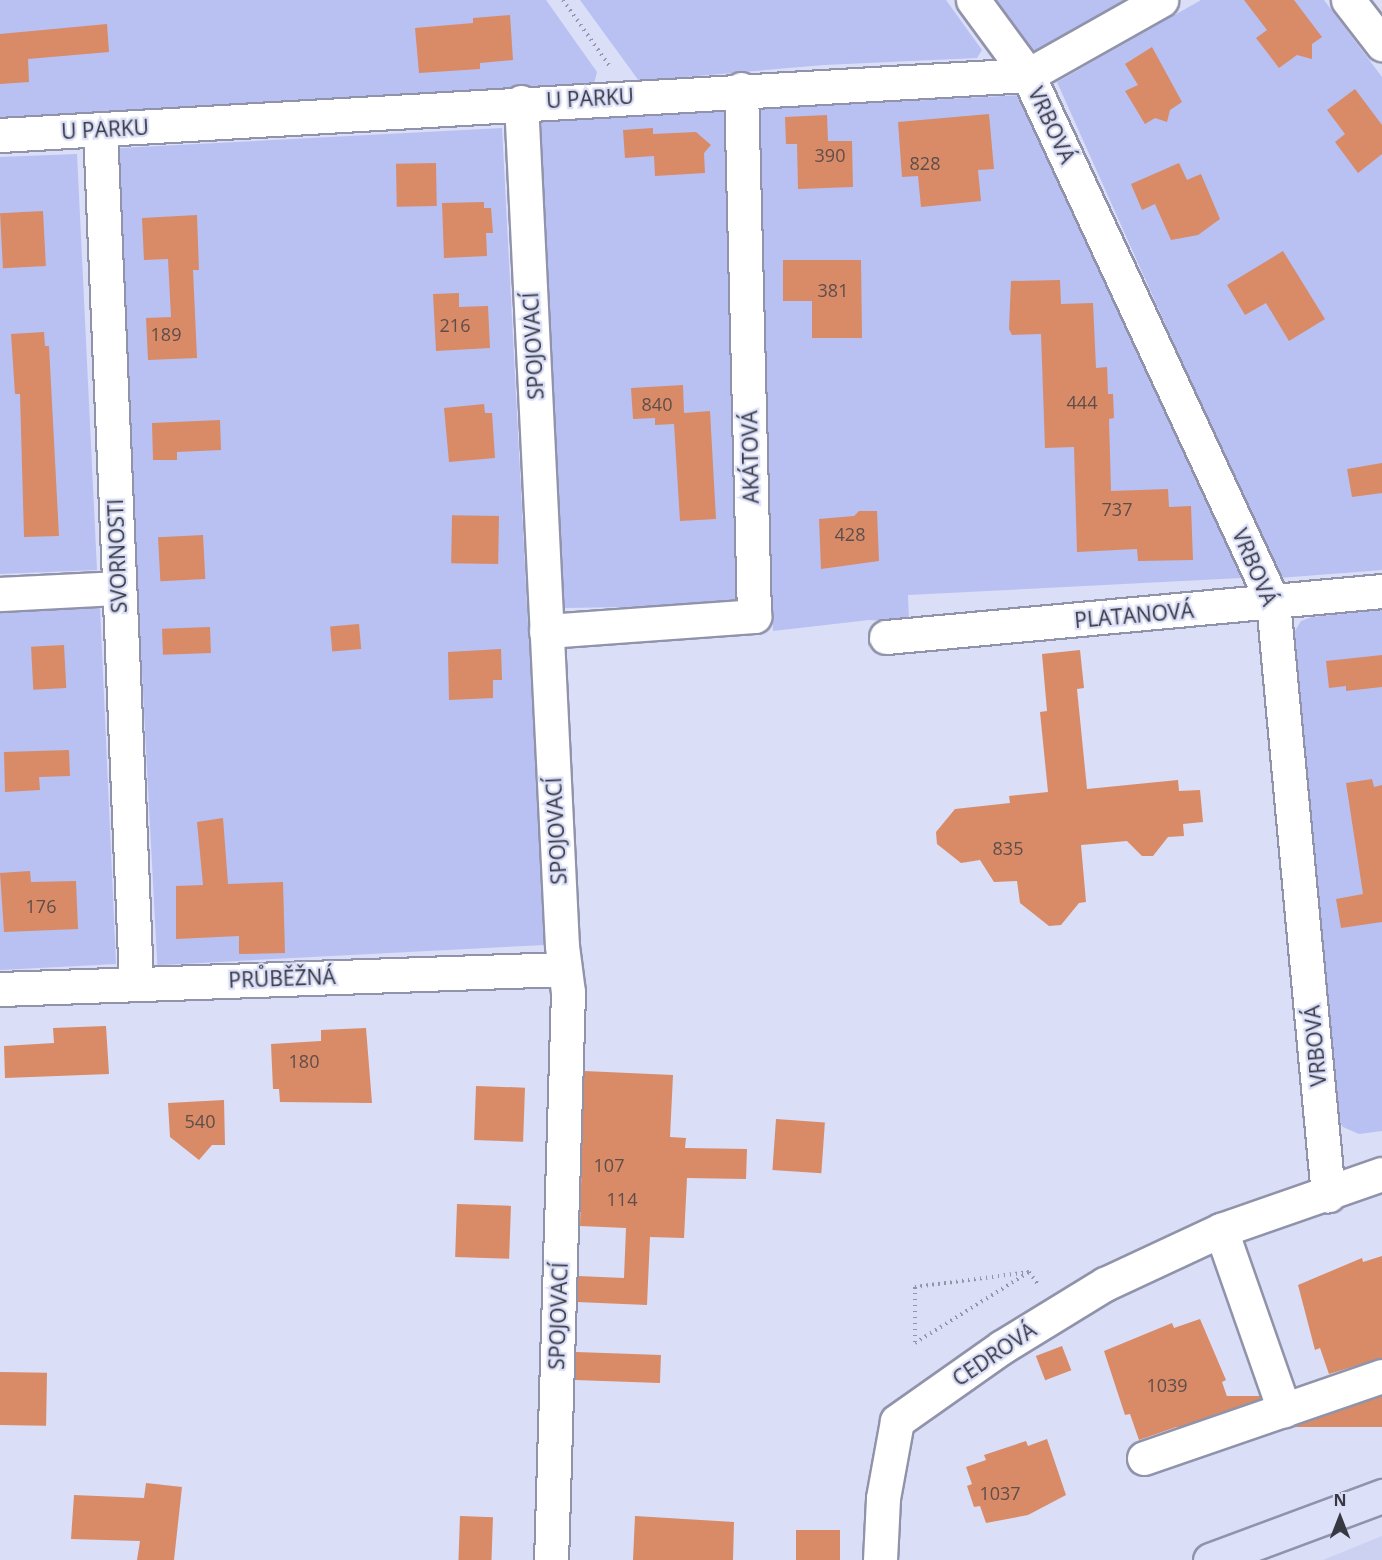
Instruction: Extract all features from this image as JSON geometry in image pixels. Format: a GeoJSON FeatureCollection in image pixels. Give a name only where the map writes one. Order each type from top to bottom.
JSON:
{"type":"FeatureCollection","features":[{"type":"Feature","properties":{"kind":"main road"},"geometry":{"type":"LineString","coordinates":[[1213,1559],[1382,1496]]}},
{"type":"Feature","properties":{"kind":"street","name":"VRBOVÁ"},"geometry":{"type":"LineString","coordinates":[[973,0],[1028,75],[1273,602],[1328,1195]]}},
{"type":"Feature","properties":{"kind":"street","name":"U PARKU"},"geometry":{"type":"LineString","coordinates":[[0,135],[741,89],[1028,75],[1161,0]]}},
{"type":"Feature","properties":{"kind":"street"},"geometry":{"type":"LineString","coordinates":[[1348,0],[1382,44]]}},
{"type":"Feature","properties":{"kind":"street","name":"AKÁTOVÁ"},"geometry":{"type":"LineString","coordinates":[[546,631],[754,616],[741,89]]}},
{"type":"Feature","properties":{"kind":"street","name":"SPOJOVACÍ"},"geometry":{"type":"LineString","coordinates":[[521,102],[546,631],[564,969],[568,992],[551,1560]]}},
{"type":"Feature","properties":{"kind":"street","name":"SVORNOSTI"},"geometry":{"type":"LineString","coordinates":[[100,129],[136,982]]}},
{"type":"Feature","properties":{"kind":"street"},"geometry":{"type":"LineString","coordinates":[[0,594],[119,588]]}},
{"type":"Feature","properties":{"kind":"street","name":"PLATANOVÁ"},"geometry":{"type":"LineString","coordinates":[[886,637],[1382,591]]}},
{"type":"Feature","properties":{"kind":"street","name":"PRŮBĚŽNÁ"},"geometry":{"type":"LineString","coordinates":[[0,989],[136,982],[564,969]]}},
{"type":"Feature","properties":{"kind":"street","name":"CEDROVÁ"},"geometry":{"type":"LineString","coordinates":[[880,1560],[883,1498],[897,1421],[1002,1347],[1104,1284],[1221,1230],[1328,1195],[1382,1174]]}},
{"type":"Feature","properties":{"kind":"street"},"geometry":{"type":"LineString","coordinates":[[1221,1230],[1284,1410]]}},
{"type":"Feature","properties":{"kind":"street"},"geometry":{"type":"LineString","coordinates":[[1144,1458],[1382,1376]]}},
{"type":"Feature","properties":{"kind":"path"},"geometry":{"type":"LineString","coordinates":[[563,0],[632,97]]}},
{"type":"Feature","properties":{"kind":"path"},"geometry":{"type":"LineString","coordinates":[[1029,1272],[934,1331],[915,1343],[915,1287],[1029,1272]]}},
{"type":"Feature","properties":{"kind":"path"},"geometry":{"type":"LineString","coordinates":[[1029,1272],[1042,1290]]}},
{"type":"Feature","properties":{"kind":"shaded area"},"geometry":{"type":"Polygon","coordinates":[[[0,0],[546,0],[597,72],[594,84],[0,120],[0,0]]]}},
{"type":"Feature","properties":{"kind":"shaded area"},"geometry":{"type":"Polygon","coordinates":[[[580,0],[946,0],[982,50],[977,58],[824,65],[639,81],[580,0]]]}},
{"type":"Feature","properties":{"kind":"shaded area"},"geometry":{"type":"Polygon","coordinates":[[[989,0],[1126,0],[1030,55],[989,0]]]}},
{"type":"Feature","properties":{"kind":"shaded area"},"geometry":{"type":"Polygon","coordinates":[[[1201,0],[1324,0],[1382,77],[1382,570],[1279,578],[1057,82],[1201,0]]]}},
{"type":"Feature","properties":{"kind":"shaded area"},"geometry":{"type":"Polygon","coordinates":[[[1023,95],[1241,578],[908,595],[909,622],[869,620],[773,631],[755,109],[1023,95]]]}},
{"type":"Feature","properties":{"kind":"shaded area"},"geometry":{"type":"Polygon","coordinates":[[[730,109],[739,605],[550,608],[541,112],[730,109]]]}},
{"type":"Feature","properties":{"kind":"shaded area"},"geometry":{"type":"Polygon","coordinates":[[[502,128],[545,945],[157,965],[115,148],[502,128]]]}},
{"type":"Feature","properties":{"kind":"shaded area"},"geometry":{"type":"Polygon","coordinates":[[[77,154],[97,570],[0,574],[0,157],[77,154]]]}},
{"type":"Feature","properties":{"kind":"shaded area"},"geometry":{"type":"Polygon","coordinates":[[[100,607],[116,964],[0,970],[0,612],[100,607]]]}},
{"type":"Feature","properties":{"kind":"shaded area"},"geometry":{"type":"Polygon","coordinates":[[[1382,610],[1382,1131],[1359,1134],[1343,1127],[1336,1117],[1292,636],[1301,621],[1312,617],[1382,610]]]}},
{"type":"Feature","properties":{"kind":"shaded area"},"geometry":{"type":"Polygon","coordinates":[[[1382,1536],[1382,1560],[1323,1560],[1382,1536]]]}},
{"type":"Feature","properties":{"kind":"building"},"geometry":{"type":"Polygon","coordinates":[[[1244,0],[1294,0],[1322,37],[1312,44],[1312,59],[1297,55],[1279,68],[1256,38],[1267,30],[1244,0]]]}},
{"type":"Feature","properties":{"kind":"building"},"geometry":{"type":"Polygon","coordinates":[[[510,15],[513,60],[480,63],[480,69],[419,73],[415,28],[473,23],[473,18],[510,15]]]}},
{"type":"Feature","properties":{"kind":"building"},"geometry":{"type":"Polygon","coordinates":[[[107,24],[109,52],[28,59],[29,82],[0,84],[0,34],[107,24]]]}},
{"type":"Feature","properties":{"kind":"building"},"geometry":{"type":"Polygon","coordinates":[[[1152,47],[1182,102],[1170,110],[1167,122],[1155,118],[1145,124],[1125,91],[1138,85],[1125,64],[1152,47]]]}},
{"type":"Feature","properties":{"kind":"building"},"geometry":{"type":"Polygon","coordinates":[[[1355,89],[1382,125],[1382,154],[1358,173],[1335,142],[1345,134],[1327,110],[1355,89]]]}},
{"type":"Feature","properties":{"kind":"building"},"geometry":{"type":"Polygon","coordinates":[[[989,114],[994,169],[978,170],[981,201],[921,207],[918,176],[902,177],[898,122],[989,114]]]}},
{"type":"Feature","properties":{"kind":"building"},"geometry":{"type":"Polygon","coordinates":[[[827,115],[828,141],[852,141],[853,187],[798,189],[797,144],[786,144],[785,117],[827,115]]]}},
{"type":"Feature","properties":{"kind":"building"},"geometry":{"type":"Polygon","coordinates":[[[653,128],[653,134],[696,132],[711,145],[704,153],[705,173],[655,176],[654,156],[625,158],[623,130],[653,128]]]}},
{"type":"Feature","properties":{"kind":"building"},"geometry":{"type":"Polygon","coordinates":[[[436,163],[437,206],[397,207],[396,164],[436,163]]]}},
{"type":"Feature","properties":{"kind":"building"},"geometry":{"type":"Polygon","coordinates":[[[1179,163],[1187,180],[1201,174],[1220,219],[1198,235],[1171,240],[1155,204],[1142,210],[1131,184],[1179,163]]]}},
{"type":"Feature","properties":{"kind":"building"},"geometry":{"type":"Polygon","coordinates":[[[484,202],[484,208],[491,208],[493,233],[486,233],[487,256],[444,258],[442,203],[484,202]]]}},
{"type":"Feature","properties":{"kind":"building"},"geometry":{"type":"Polygon","coordinates":[[[43,211],[46,266],[3,268],[0,213],[43,211]]]}},
{"type":"Feature","properties":{"kind":"building"},"geometry":{"type":"Polygon","coordinates":[[[197,215],[199,270],[193,270],[197,358],[148,360],[146,318],[171,317],[168,259],[144,260],[142,218],[197,215]]]}},
{"type":"Feature","properties":{"kind":"building"},"geometry":{"type":"Polygon","coordinates":[[[1283,251],[1325,319],[1289,341],[1266,303],[1245,315],[1227,285],[1283,251]]]}},
{"type":"Feature","properties":{"kind":"building"},"geometry":{"type":"Polygon","coordinates":[[[783,260],[861,260],[862,338],[812,338],[812,301],[783,301],[783,260]]]}},
{"type":"Feature","properties":{"kind":"building"},"geometry":{"type":"Polygon","coordinates":[[[1060,280],[1061,304],[1093,303],[1096,368],[1107,367],[1108,394],[1113,394],[1114,418],[1109,419],[1111,491],[1168,489],[1169,507],[1191,506],[1193,560],[1138,561],[1137,549],[1077,552],[1074,447],[1045,448],[1041,334],[1012,335],[1009,329],[1011,281],[1060,280]]]}},
{"type":"Feature","properties":{"kind":"building"},"geometry":{"type":"Polygon","coordinates":[[[459,293],[459,307],[488,306],[490,348],[436,351],[433,294],[459,293]]]}},
{"type":"Feature","properties":{"kind":"building"},"geometry":{"type":"Polygon","coordinates":[[[44,332],[45,346],[49,346],[59,536],[24,537],[20,394],[15,394],[11,334],[44,332]]]}},
{"type":"Feature","properties":{"kind":"building"},"geometry":{"type":"Polygon","coordinates":[[[683,385],[684,413],[710,411],[716,519],[680,521],[674,424],[655,425],[655,418],[633,419],[631,388],[683,385]]]}},
{"type":"Feature","properties":{"kind":"building"},"geometry":{"type":"Polygon","coordinates":[[[484,404],[485,413],[492,413],[495,458],[449,462],[444,408],[484,404]]]}},
{"type":"Feature","properties":{"kind":"building"},"geometry":{"type":"Polygon","coordinates":[[[220,420],[221,450],[177,452],[177,460],[153,460],[152,423],[220,420]]]}},
{"type":"Feature","properties":{"kind":"building"},"geometry":{"type":"Polygon","coordinates":[[[1382,463],[1382,493],[1352,497],[1347,469],[1382,463]]]}},
{"type":"Feature","properties":{"kind":"building"},"geometry":{"type":"Polygon","coordinates":[[[859,511],[877,511],[879,561],[821,569],[819,519],[854,516],[859,511]]]}},
{"type":"Feature","properties":{"kind":"building"},"geometry":{"type":"Polygon","coordinates":[[[452,515],[499,516],[498,564],[451,563],[452,515]]]}},
{"type":"Feature","properties":{"kind":"building"},"geometry":{"type":"Polygon","coordinates":[[[203,535],[205,579],[160,581],[158,537],[203,535]]]}},
{"type":"Feature","properties":{"kind":"building"},"geometry":{"type":"Polygon","coordinates":[[[359,624],[361,649],[332,651],[330,627],[359,624]]]}},
{"type":"Feature","properties":{"kind":"building"},"geometry":{"type":"Polygon","coordinates":[[[210,627],[211,653],[163,655],[162,629],[210,627]]]}},
{"type":"Feature","properties":{"kind":"building"},"geometry":{"type":"Polygon","coordinates":[[[64,645],[66,688],[33,690],[31,647],[64,645]]]}},
{"type":"Feature","properties":{"kind":"building"},"geometry":{"type":"Polygon","coordinates":[[[501,649],[502,680],[493,680],[493,698],[449,700],[448,652],[501,649]]]}},
{"type":"Feature","properties":{"kind":"building"},"geometry":{"type":"Polygon","coordinates":[[[1080,650],[1084,688],[1077,689],[1087,789],[1178,780],[1179,791],[1200,790],[1203,822],[1183,824],[1184,836],[1168,837],[1153,856],[1142,856],[1127,841],[1081,845],[1086,902],[1079,903],[1061,925],[1049,926],[1020,903],[1017,881],[994,882],[980,860],[961,863],[937,844],[936,832],[955,809],[1010,803],[1009,796],[1048,792],[1040,712],[1047,711],[1042,654],[1080,650]]]}},
{"type":"Feature","properties":{"kind":"building"},"geometry":{"type":"Polygon","coordinates":[[[1382,655],[1382,687],[1346,691],[1346,686],[1329,688],[1326,661],[1382,655]]]}},
{"type":"Feature","properties":{"kind":"building"},"geometry":{"type":"Polygon","coordinates":[[[69,750],[70,776],[39,777],[40,790],[5,792],[4,752],[69,750]]]}},
{"type":"Feature","properties":{"kind":"building"},"geometry":{"type":"Polygon","coordinates":[[[1372,779],[1374,787],[1382,785],[1382,922],[1341,928],[1336,899],[1363,894],[1346,783],[1372,779]]]}},
{"type":"Feature","properties":{"kind":"building"},"geometry":{"type":"Polygon","coordinates":[[[223,818],[228,884],[283,882],[285,953],[239,954],[239,936],[176,939],[176,886],[203,885],[197,822],[223,818]]]}},
{"type":"Feature","properties":{"kind":"building"},"geometry":{"type":"Polygon","coordinates":[[[30,871],[31,882],[76,881],[78,929],[4,932],[0,873],[30,871]]]}},
{"type":"Feature","properties":{"kind":"building"},"geometry":{"type":"Polygon","coordinates":[[[106,1026],[109,1074],[5,1078],[4,1046],[54,1043],[53,1028],[106,1026]]]}},
{"type":"Feature","properties":{"kind":"building"},"geometry":{"type":"Polygon","coordinates":[[[366,1028],[372,1103],[280,1102],[279,1089],[273,1089],[271,1044],[321,1041],[321,1030],[366,1028]]]}},
{"type":"Feature","properties":{"kind":"building"},"geometry":{"type":"Polygon","coordinates":[[[584,1071],[673,1075],[670,1137],[686,1138],[685,1148],[747,1149],[746,1179],[687,1178],[684,1238],[650,1237],[647,1305],[577,1302],[578,1276],[624,1278],[626,1228],[580,1226],[584,1071]]]}},
{"type":"Feature","properties":{"kind":"building"},"geometry":{"type":"Polygon","coordinates":[[[476,1086],[525,1088],[523,1142],[474,1140],[476,1086]]]}},
{"type":"Feature","properties":{"kind":"building"},"geometry":{"type":"Polygon","coordinates":[[[224,1100],[225,1145],[212,1145],[199,1160],[170,1137],[168,1103],[224,1100]]]}},
{"type":"Feature","properties":{"kind":"building"},"geometry":{"type":"Polygon","coordinates":[[[776,1119],[825,1122],[821,1173],[772,1170],[776,1119]]]}},
{"type":"Feature","properties":{"kind":"building"},"geometry":{"type":"Polygon","coordinates":[[[457,1204],[511,1206],[509,1259],[455,1257],[457,1204]]]}},
{"type":"Feature","properties":{"kind":"building"},"geometry":{"type":"Polygon","coordinates":[[[1382,1256],[1382,1358],[1329,1374],[1320,1348],[1315,1350],[1298,1285],[1362,1258],[1363,1262],[1382,1256]]]}},
{"type":"Feature","properties":{"kind":"building"},"geometry":{"type":"Polygon","coordinates":[[[1200,1319],[1226,1380],[1222,1382],[1231,1408],[1139,1440],[1130,1414],[1125,1415],[1104,1351],[1172,1323],[1174,1328],[1200,1319]]]}},
{"type":"Feature","properties":{"kind":"building"},"geometry":{"type":"Polygon","coordinates":[[[1062,1346],[1071,1370],[1045,1380],[1036,1356],[1062,1346]]]}},
{"type":"Feature","properties":{"kind":"building"},"geometry":{"type":"Polygon","coordinates":[[[576,1352],[661,1355],[660,1383],[575,1380],[576,1352]]]}},
{"type":"Feature","properties":{"kind":"building"},"geometry":{"type":"Polygon","coordinates":[[[0,1372],[47,1373],[46,1426],[0,1425],[0,1372]]]}},
{"type":"Feature","properties":{"kind":"building"},"geometry":{"type":"Polygon","coordinates":[[[1135,1396],[1382,1396],[1382,1427],[1135,1427],[1135,1396]]]}},
{"type":"Feature","properties":{"kind":"building"},"geometry":{"type":"Polygon","coordinates":[[[1047,1439],[1066,1495],[1028,1515],[986,1523],[980,1506],[974,1507],[967,1486],[972,1484],[966,1467],[986,1460],[984,1455],[1026,1441],[1028,1446],[1047,1439]]]}},
{"type":"Feature","properties":{"kind":"building"},"geometry":{"type":"Polygon","coordinates":[[[146,1483],[182,1487],[174,1560],[137,1560],[140,1541],[71,1539],[74,1495],[144,1498],[146,1483]]]}},
{"type":"Feature","properties":{"kind":"building"},"geometry":{"type":"Polygon","coordinates":[[[460,1516],[493,1517],[491,1560],[458,1560],[460,1516]]]}},
{"type":"Feature","properties":{"kind":"building"},"geometry":{"type":"Polygon","coordinates":[[[635,1516],[734,1522],[733,1560],[633,1560],[635,1516]]]}},
{"type":"Feature","properties":{"kind":"building"},"geometry":{"type":"Polygon","coordinates":[[[796,1530],[840,1530],[840,1560],[796,1560],[796,1530]]]}}]}
